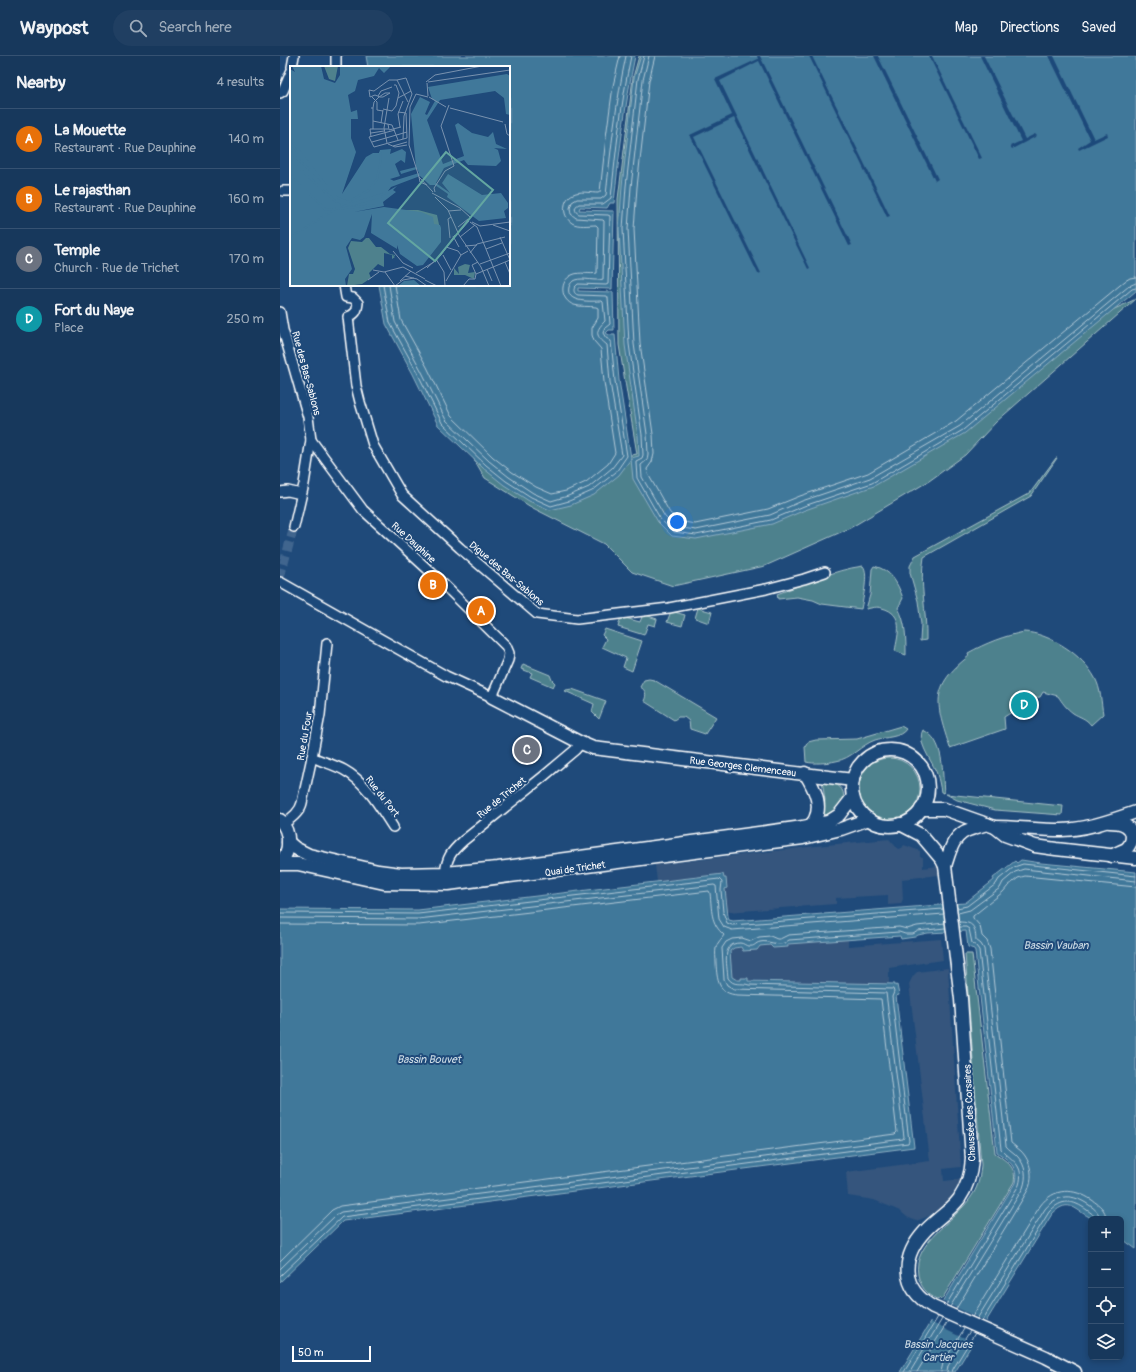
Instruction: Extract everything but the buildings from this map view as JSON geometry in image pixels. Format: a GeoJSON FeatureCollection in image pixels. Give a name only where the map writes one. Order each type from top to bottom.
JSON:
{"type":"FeatureCollection","features":[{"type":"Feature","properties":{"kind":"main road","name":"Rue Georges Clemenceau"},"geometry":{"type":"LineString","coordinates":[[492,697],[593,748],[853,780]]}},
{"type":"Feature","properties":{"kind":"main road"},"geometry":{"type":"LineString","coordinates":[[884,750],[895,750],[906,753],[916,759],[923,768],[927,779],[928,790],[926,800],[919,812],[912,818],[900,824],[884,825],[869,819],[856,806],[853,797],[853,780],[856,769],[873,753],[884,750]]}},
{"type":"Feature","properties":{"kind":"main road"},"geometry":{"type":"LineString","coordinates":[[804,773],[813,785],[817,800],[817,819],[811,825]]}},
{"type":"Feature","properties":{"kind":"main road"},"geometry":{"type":"LineString","coordinates":[[928,790],[944,809]]}},
{"type":"Feature","properties":{"kind":"main road","name":"Quai de Trichet"},"geometry":{"type":"LineString","coordinates":[[288,842],[295,848],[309,855],[378,871],[401,874],[445,873],[505,867],[828,822],[839,815],[853,797]]}},
{"type":"Feature","properties":{"kind":"main road"},"geometry":{"type":"LineString","coordinates":[[919,812],[944,809],[991,826],[1005,835],[1035,846],[1136,858]]}},
{"type":"Feature","properties":{"kind":"main road"},"geometry":{"type":"LineString","coordinates":[[919,812],[920,835]]}},
{"type":"Feature","properties":{"kind":"main road"},"geometry":{"type":"LineString","coordinates":[[945,870],[949,850],[960,835],[971,828],[991,826],[1063,830],[1083,828],[1136,812]]}},
{"type":"Feature","properties":{"kind":"main road","name":"Quai de Trichet"},"geometry":{"type":"LineString","coordinates":[[280,864],[298,864],[384,883],[448,884],[803,838],[841,829],[869,819]]}},
{"type":"Feature","properties":{"kind":"main road"},"geometry":{"type":"LineString","coordinates":[[280,864],[285,856],[288,842],[286,830],[282,822]]}},
{"type":"Feature","properties":{"kind":"main road"},"geometry":{"type":"LineString","coordinates":[[1106,822],[1123,824],[1129,828],[1132,836],[1130,845],[1126,849],[1112,856]]}},
{"type":"Feature","properties":{"kind":"main road","name":"Chaussée des Corsaires"},"geometry":{"type":"LineString","coordinates":[[900,824],[920,835],[942,860],[945,870],[962,999],[972,1173],[958,1200],[925,1231],[911,1252],[908,1262],[907,1275],[918,1296],[933,1307],[1046,1357],[1075,1372]]}},
{"type":"Feature","properties":{"kind":"street"},"geometry":{"type":"LineString","coordinates":[[292,66],[294,56]]}},
{"type":"Feature","properties":{"kind":"street"},"geometry":{"type":"LineString","coordinates":[[280,93],[283,91],[290,74]]}},
{"type":"Feature","properties":{"kind":"street","name":"Digue des Bas-Sablons"},"geometry":{"type":"LineString","coordinates":[[344,286],[346,297],[353,298],[358,303],[358,310],[348,317],[356,386],[373,445],[402,495],[460,548],[537,614],[577,619],[669,608],[766,589],[825,572]]}},
{"type":"Feature","properties":{"kind":"street","name":"Rue des Bas-Sablons"},"geometry":{"type":"LineString","coordinates":[[280,317],[308,417],[311,440]]}},
{"type":"Feature","properties":{"kind":"street"},"geometry":{"type":"LineString","coordinates":[[294,527],[311,440]]}},
{"type":"Feature","properties":{"kind":"street","name":"Rue Dauphine"},"geometry":{"type":"LineString","coordinates":[[311,440],[363,510],[434,575],[506,646],[509,653],[508,660],[492,697]]}},
{"type":"Feature","properties":{"kind":"street"},"geometry":{"type":"LineString","coordinates":[[280,492],[288,491],[301,494]]}},
{"type":"Feature","properties":{"kind":"street"},"geometry":{"type":"LineString","coordinates":[[280,582],[446,676],[492,697]]}},
{"type":"Feature","properties":{"kind":"street","name":"Rue du Four"},"geometry":{"type":"LineString","coordinates":[[282,822],[293,816],[301,808],[320,715],[326,643]]}},
{"type":"Feature","properties":{"kind":"street","name":"Rue de Trichet"},"geometry":{"type":"LineString","coordinates":[[445,873],[446,862],[451,852],[575,750],[581,743]]}},
{"type":"Feature","properties":{"kind":"street","name":"Rue du Port"},"geometry":{"type":"LineString","coordinates":[[312,758],[338,767],[349,773],[374,799],[393,827]]}},
{"type":"Feature","properties":{"kind":"shaded area"},"geometry":{"type":"Polygon","coordinates":[[[889,839],[898,849],[902,848],[904,845],[920,851],[920,857],[923,857],[923,868],[938,866],[939,875],[902,879],[903,899],[901,904],[888,905],[888,895],[836,898],[836,904],[727,912],[725,889],[727,888],[726,878],[724,878],[723,875],[657,882],[655,865],[889,839]]]}},
{"type":"Feature","properties":{"kind":"shaded area"},"geometry":{"type":"Polygon","coordinates":[[[848,939],[848,946],[941,939],[943,960],[889,968],[889,984],[735,980],[732,977],[730,951],[734,948],[742,947],[743,950],[757,950],[759,946],[770,945],[788,947],[788,944],[848,939]]]}},
{"type":"Feature","properties":{"kind":"shaded area"},"geometry":{"type":"Polygon","coordinates":[[[948,968],[961,1167],[943,1169],[944,1181],[962,1179],[951,1197],[942,1206],[929,1216],[916,1221],[907,1217],[900,1211],[874,1200],[848,1196],[846,1172],[930,1161],[909,984],[917,972],[948,968]]]}},
{"type":"Feature","properties":{"kind":"green space"},"geometry":{"type":"Polygon","coordinates":[[[639,56],[668,56],[1093,319],[1136,299],[996,422],[965,455],[929,481],[850,528],[765,566],[673,586],[632,572],[604,544],[531,507],[485,478],[451,420],[631,455],[637,454],[619,345],[618,199],[633,77],[639,56]]]}},
{"type":"Feature","properties":{"kind":"green space"},"geometry":{"type":"Polygon","coordinates":[[[1056,458],[1031,496],[924,557],[922,577],[926,640],[920,641],[921,624],[918,601],[910,573],[910,566],[915,556],[1030,493],[1056,458]]]}},
{"type":"Feature","properties":{"kind":"green space"},"geometry":{"type":"Polygon","coordinates":[[[863,566],[865,569],[866,580],[861,609],[822,604],[813,600],[797,597],[778,599],[777,594],[830,574],[863,566]]]}},
{"type":"Feature","properties":{"kind":"green space"},"geometry":{"type":"Polygon","coordinates":[[[874,566],[885,570],[893,578],[903,598],[898,608],[904,625],[906,655],[895,651],[898,625],[894,615],[880,607],[866,609],[870,595],[872,569],[874,566]]]}},
{"type":"Feature","properties":{"kind":"green space"},"geometry":{"type":"Polygon","coordinates":[[[698,608],[712,612],[709,623],[695,618],[698,608]]]}},
{"type":"Feature","properties":{"kind":"green space"},"geometry":{"type":"Polygon","coordinates":[[[671,611],[685,615],[682,626],[667,622],[671,611]]]}},
{"type":"Feature","properties":{"kind":"green space"},"geometry":{"type":"Polygon","coordinates":[[[643,614],[657,619],[655,626],[648,624],[644,635],[618,627],[621,617],[640,622],[643,614]]]}},
{"type":"Feature","properties":{"kind":"green space"},"geometry":{"type":"Polygon","coordinates":[[[605,629],[642,641],[632,671],[623,667],[626,658],[602,647],[606,639],[602,635],[605,629]]]}},
{"type":"Feature","properties":{"kind":"green space"},"geometry":{"type":"Polygon","coordinates":[[[1024,632],[1044,636],[1054,641],[1074,654],[1090,669],[1100,691],[1103,714],[1091,725],[1085,719],[1075,714],[1064,705],[1058,696],[1043,692],[1040,697],[1024,699],[1023,705],[1004,717],[1005,729],[950,748],[941,720],[939,708],[939,698],[947,677],[969,656],[968,653],[995,640],[1024,632]]]}},
{"type":"Feature","properties":{"kind":"green space"},"geometry":{"type":"Polygon","coordinates":[[[523,664],[550,675],[555,683],[553,687],[530,677],[532,673],[521,669],[523,664]]]}},
{"type":"Feature","properties":{"kind":"green space"},"geometry":{"type":"Polygon","coordinates":[[[644,680],[654,680],[716,717],[705,734],[690,729],[689,721],[684,717],[678,717],[674,720],[644,701],[645,693],[640,687],[644,680]]]}},
{"type":"Feature","properties":{"kind":"green space"},"geometry":{"type":"Polygon","coordinates":[[[572,689],[606,701],[599,719],[592,712],[594,704],[565,691],[572,689]]]}},
{"type":"Feature","properties":{"kind":"green space"},"geometry":{"type":"Polygon","coordinates":[[[901,726],[906,729],[904,732],[892,737],[870,742],[841,760],[821,763],[806,762],[805,747],[808,742],[816,740],[857,739],[901,726]]]}},
{"type":"Feature","properties":{"kind":"green space"},"geometry":{"type":"Polygon","coordinates":[[[923,730],[930,735],[939,749],[944,793],[941,792],[937,774],[923,746],[921,735],[923,730]]]}},
{"type":"Feature","properties":{"kind":"green space"},"geometry":{"type":"Polygon","coordinates":[[[889,758],[901,760],[911,767],[918,777],[920,789],[918,801],[911,811],[901,818],[889,820],[877,818],[867,811],[860,801],[858,789],[860,777],[867,767],[877,760],[889,758]]]}},
{"type":"Feature","properties":{"kind":"green space"},"geometry":{"type":"Polygon","coordinates":[[[822,780],[833,782],[840,787],[843,792],[843,797],[842,802],[838,807],[822,816],[825,800],[822,780]]]}},
{"type":"Feature","properties":{"kind":"green space"},"geometry":{"type":"Polygon","coordinates":[[[946,794],[1063,806],[1062,815],[995,810],[957,800],[946,794]]]}},
{"type":"Feature","properties":{"kind":"green space"},"geometry":{"type":"Polygon","coordinates":[[[965,954],[972,954],[995,1153],[1012,1168],[1014,1172],[1014,1182],[942,1299],[939,1298],[938,1300],[922,1287],[918,1275],[918,1263],[922,1252],[929,1241],[966,1204],[975,1191],[980,1176],[981,1165],[965,954]]]}},
{"type":"Feature","properties":{"kind":"water"},"geometry":{"type":"Polygon","coordinates":[[[366,56],[635,56],[628,93],[614,203],[610,203],[607,208],[580,207],[579,210],[614,211],[612,289],[578,288],[578,291],[613,292],[614,330],[609,330],[606,333],[609,335],[615,335],[619,380],[631,458],[639,456],[638,436],[625,345],[619,229],[622,186],[634,78],[641,56],[1136,56],[1136,291],[965,433],[874,486],[805,510],[772,524],[696,539],[672,536],[658,522],[633,479],[631,459],[619,475],[594,495],[571,505],[550,510],[529,501],[504,485],[483,468],[438,425],[386,324],[379,286],[510,286],[510,66],[368,66],[366,56]]]}},
{"type":"Feature","properties":{"kind":"water","name":"Bassin Bouvet"},"geometry":{"type":"Polygon","coordinates":[[[1021,860],[1136,872],[1136,1249],[1124,1240],[1124,1216],[1088,1216],[1073,1207],[1068,1206],[1058,1209],[1052,1214],[955,1372],[900,1372],[1015,1183],[1016,1177],[1012,1164],[997,1152],[975,951],[974,949],[968,947],[966,931],[928,933],[901,939],[900,936],[788,944],[788,947],[773,948],[770,945],[760,946],[757,950],[743,951],[741,947],[734,948],[730,951],[732,977],[737,980],[741,980],[741,978],[748,978],[748,981],[897,985],[899,995],[896,996],[914,1147],[343,1221],[280,1282],[280,909],[418,910],[723,874],[724,878],[726,878],[727,888],[725,889],[728,916],[729,920],[733,921],[965,903],[1015,861],[1017,863],[1021,860]]]}},
{"type":"Feature","properties":{"kind":"pier"},"geometry":{"type":"Polygon","coordinates":[[[757,56],[760,56],[852,245],[849,246],[759,61],[720,81],[810,268],[808,269],[734,118],[694,137],[761,273],[758,274],[690,135],[732,115],[715,79],[758,59],[757,56]]]}},
{"type":"Feature","properties":{"kind":"pier"},"geometry":{"type":"Polygon","coordinates":[[[809,56],[812,56],[890,216],[887,217],[809,56]]]}},
{"type":"Feature","properties":{"kind":"pier"},"geometry":{"type":"Polygon","coordinates":[[[874,56],[878,56],[938,179],[935,181],[874,56]]]}},
{"type":"Feature","properties":{"kind":"pier"},"geometry":{"type":"Polygon","coordinates":[[[929,56],[932,56],[982,158],[979,159],[929,56]]]}},
{"type":"Feature","properties":{"kind":"pier"},"geometry":{"type":"Polygon","coordinates":[[[980,56],[984,56],[1025,139],[1035,134],[1037,136],[1012,149],[1010,146],[1021,141],[980,56]]]}},
{"type":"Feature","properties":{"kind":"pier"},"geometry":{"type":"Polygon","coordinates":[[[1049,56],[1054,56],[1094,139],[1107,133],[1108,136],[1079,150],[1078,148],[1090,140],[1049,56]]]}},
{"type":"Feature","properties":{"kind":"pier"},"geometry":{"type":"Polygon","coordinates":[[[941,1301],[988,1322],[975,1344],[928,1321],[941,1301]]]}},
{"type":"Feature","properties":{"kind":"tunnel"},"geometry":{"type":"LineString","coordinates":[[280,577],[294,527]]}},
{"type":"Feature","properties":{"kind":"place","name":"Le rajasthan"},"geometry":{"type":"Point","coordinates":[433,585]}},
{"type":"Feature","properties":{"kind":"place","name":"La Mouette"},"geometry":{"type":"Point","coordinates":[481,611]}},
{"type":"Feature","properties":{"kind":"place","name":"Fort du Naye"},"geometry":{"type":"Point","coordinates":[1024,705]}},
{"type":"Feature","properties":{"kind":"place","name":"Temple"},"geometry":{"type":"Point","coordinates":[527,750]}},
{"type":"Feature","properties":{"kind":"water label","name":"Bassin Vauban"},"geometry":{"type":"Point","coordinates":[1056,945]}},
{"type":"Feature","properties":{"kind":"water label","name":"Bassin Jacques Cartier"},"geometry":{"type":"Point","coordinates":[938,1350]}}]}
